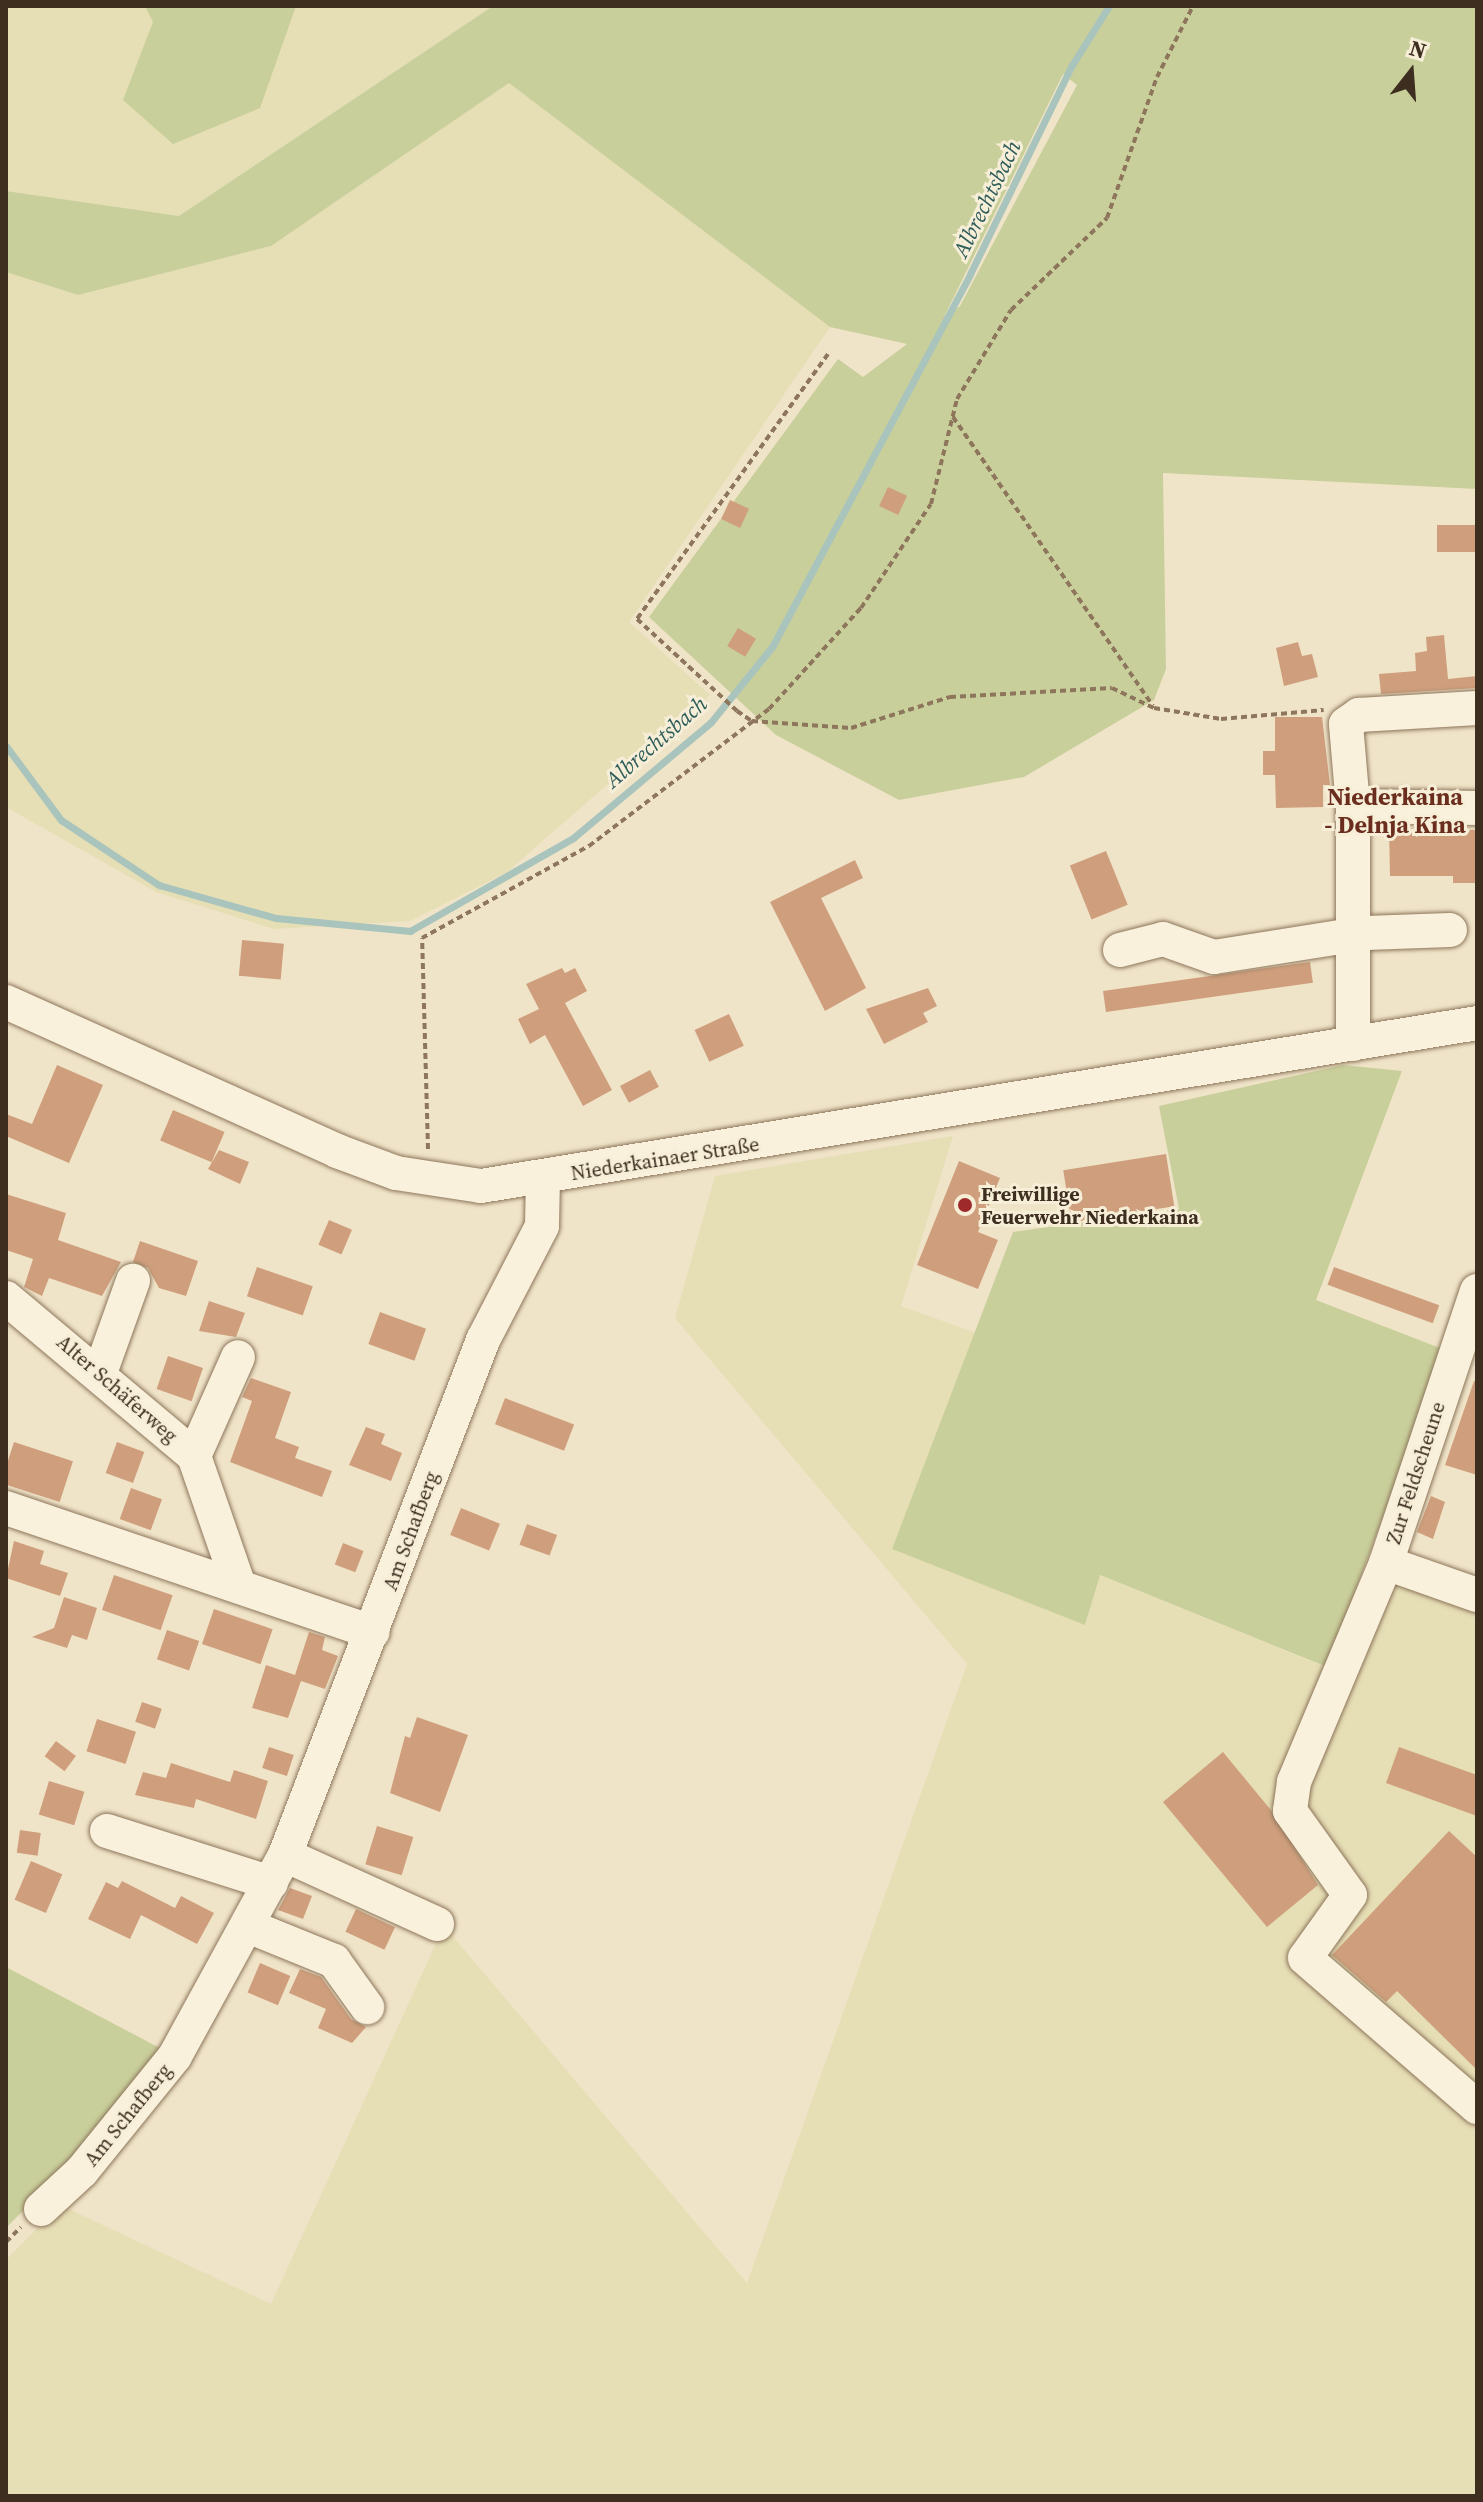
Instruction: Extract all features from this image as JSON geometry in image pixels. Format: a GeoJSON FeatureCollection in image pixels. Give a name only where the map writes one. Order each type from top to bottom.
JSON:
{"type":"FeatureCollection","features":[{"type":"Feature","properties":{"kind":"street"},"geometry":{"type":"LineString","coordinates":[[1353,1044],[1350,937],[1353,806],[1346,724],[1359,715],[1477,708]]}},
{"type":"Feature","properties":{"kind":"street"},"geometry":{"type":"LineString","coordinates":[[1353,806],[1477,808]]}},
{"type":"Feature","properties":{"kind":"street"},"geometry":{"type":"LineString","coordinates":[[1120,950],[1163,939],[1214,957],[1350,937],[1450,930]]}},
{"type":"Feature","properties":{"kind":"street","name":"Niederkainaer Straße"},"geometry":{"type":"LineString","coordinates":[[6,1002],[337,1151],[429,1180],[481,1186],[543,1180],[1477,1023]]}},
{"type":"Feature","properties":{"kind":"street","name":"Am Schafberg"},"geometry":{"type":"LineString","coordinates":[[41,2209],[82,2171],[175,2056],[278,1869],[373,1632],[483,1340],[542,1226],[543,1180]]}},
{"type":"Feature","properties":{"kind":"street"},"geometry":{"type":"LineString","coordinates":[[100,1373],[133,1281]]}},
{"type":"Feature","properties":{"kind":"street","name":"Zur Feldscheune"},"geometry":{"type":"LineString","coordinates":[[1477,1291],[1386,1563],[1477,1595]]}},
{"type":"Feature","properties":{"kind":"street","name":"Alter Schäferweg"},"geometry":{"type":"LineString","coordinates":[[6,1298],[100,1373],[194,1456],[239,1586]]}},
{"type":"Feature","properties":{"kind":"street"},"geometry":{"type":"LineString","coordinates":[[194,1456],[238,1357]]}},
{"type":"Feature","properties":{"kind":"street"},"geometry":{"type":"LineString","coordinates":[[6,1508],[373,1632]]}},
{"type":"Feature","properties":{"kind":"street"},"geometry":{"type":"LineString","coordinates":[[1386,1563],[1294,1782],[1290,1811],[1350,1895],[1305,1958],[1477,2107]]}},
{"type":"Feature","properties":{"kind":"street"},"geometry":{"type":"LineString","coordinates":[[107,1831],[278,1869],[437,1924]]}},
{"type":"Feature","properties":{"kind":"street"},"geometry":{"type":"LineString","coordinates":[[248,1926],[334,1961],[367,2007]]}},
{"type":"Feature","properties":{"kind":"path"},"geometry":{"type":"LineString","coordinates":[[429,1180],[422,938],[589,846],[752,721],[861,608],[931,504],[957,399],[991,352],[1011,310],[1107,218],[1157,77],[1193,6]]}},
{"type":"Feature","properties":{"kind":"path"},"geometry":{"type":"LineString","coordinates":[[828,354],[637,619],[737,711],[752,721],[851,728],[950,697],[1112,688],[1154,708],[1221,719],[1318,707],[1346,724]]}},
{"type":"Feature","properties":{"kind":"path"},"geometry":{"type":"LineString","coordinates":[[953,417],[1154,708]]}},
{"type":"Feature","properties":{"kind":"shaded area"},"geometry":{"type":"Polygon","coordinates":[[[6,6],[493,6],[179,216],[6,191],[6,6]]]}},
{"type":"Feature","properties":{"kind":"shaded area"},"geometry":{"type":"Polygon","coordinates":[[[509,83],[830,327],[629,622],[710,695],[506,873],[410,921],[274,929],[156,892],[6,807],[6,272],[78,295],[271,246],[509,83]]]}},
{"type":"Feature","properties":{"kind":"shaded area"},"geometry":{"type":"Polygon","coordinates":[[[953,1136],[901,1306],[976,1333],[892,1549],[1086,1624],[1099,1575],[1350,1677],[1395,1569],[1477,1598],[1477,2496],[6,2496],[6,2260],[60,2205],[271,2304],[444,1926],[747,2283],[967,1664],[675,1318],[715,1176],[953,1136]]]}},
{"type":"Feature","properties":{"kind":"green space"},"geometry":{"type":"Polygon","coordinates":[[[145,6],[296,6],[260,108],[173,144],[123,100],[153,22],[145,6]]]}},
{"type":"Feature","properties":{"kind":"green space"},"geometry":{"type":"Polygon","coordinates":[[[493,6],[1477,6],[1477,489],[1163,473],[1166,669],[1154,700],[1024,777],[899,800],[776,735],[649,617],[838,359],[863,377],[907,344],[830,327],[509,83],[271,246],[78,295],[6,272],[6,191],[179,216],[493,6]],[[1063,74],[944,317],[960,306],[1077,85],[1063,74]]]}},
{"type":"Feature","properties":{"kind":"green space"},"geometry":{"type":"Polygon","coordinates":[[[1343,1065],[1402,1071],[1316,1300],[1445,1350],[1327,1667],[1100,1575],[1085,1625],[892,1549],[1013,1232],[1179,1209],[1159,1106],[1343,1065]]]}},
{"type":"Feature","properties":{"kind":"green space"},"geometry":{"type":"Polygon","coordinates":[[[6,1967],[175,2056],[6,2228],[6,1967]]]}},
{"type":"Feature","properties":{"kind":"building"},"geometry":{"type":"Polygon","coordinates":[[[888,487],[907,496],[898,515],[879,506],[888,487]]]}},
{"type":"Feature","properties":{"kind":"building"},"geometry":{"type":"Polygon","coordinates":[[[730,500],[749,509],[740,528],[721,519],[730,500]]]}},
{"type":"Feature","properties":{"kind":"building"},"geometry":{"type":"Polygon","coordinates":[[[1437,525],[1477,525],[1477,552],[1437,552],[1437,525]]]}},
{"type":"Feature","properties":{"kind":"building"},"geometry":{"type":"Polygon","coordinates":[[[738,628],[756,639],[745,657],[727,646],[738,628]]]}},
{"type":"Feature","properties":{"kind":"building"},"geometry":{"type":"Polygon","coordinates":[[[1444,635],[1448,679],[1477,676],[1477,688],[1381,694],[1379,674],[1416,671],[1415,653],[1427,651],[1426,637],[1444,635]]]}},
{"type":"Feature","properties":{"kind":"building"},"geometry":{"type":"Polygon","coordinates":[[[1298,642],[1302,656],[1312,654],[1318,677],[1284,686],[1276,648],[1298,642]]]}},
{"type":"Feature","properties":{"kind":"building"},"geometry":{"type":"Polygon","coordinates":[[[1275,717],[1322,717],[1330,785],[1323,785],[1323,807],[1276,808],[1275,775],[1263,775],[1263,751],[1275,751],[1275,717]]]}},
{"type":"Feature","properties":{"kind":"building"},"geometry":{"type":"Polygon","coordinates":[[[1389,828],[1477,830],[1477,883],[1453,883],[1453,876],[1390,876],[1389,828]]]}},
{"type":"Feature","properties":{"kind":"building"},"geometry":{"type":"Polygon","coordinates":[[[1106,851],[1128,905],[1092,919],[1070,866],[1106,851]]]}},
{"type":"Feature","properties":{"kind":"building"},"geometry":{"type":"Polygon","coordinates":[[[855,860],[863,878],[821,898],[866,988],[825,1011],[770,902],[855,860]]]}},
{"type":"Feature","properties":{"kind":"building"},"geometry":{"type":"Polygon","coordinates":[[[242,940],[284,944],[281,980],[239,976],[242,940]]]}},
{"type":"Feature","properties":{"kind":"building"},"geometry":{"type":"Polygon","coordinates":[[[1310,962],[1313,983],[1106,1012],[1103,991],[1310,962]]]}},
{"type":"Feature","properties":{"kind":"building"},"geometry":{"type":"Polygon","coordinates":[[[562,968],[565,973],[575,968],[587,991],[565,1003],[612,1090],[583,1106],[545,1035],[530,1044],[518,1019],[539,1009],[526,984],[562,968]]]}},
{"type":"Feature","properties":{"kind":"building"},"geometry":{"type":"Polygon","coordinates":[[[928,988],[937,1006],[923,1013],[928,1022],[884,1044],[866,1009],[928,988]]]}},
{"type":"Feature","properties":{"kind":"building"},"geometry":{"type":"Polygon","coordinates":[[[729,1014],[744,1046],[709,1062],[695,1030],[729,1014]]]}},
{"type":"Feature","properties":{"kind":"building"},"geometry":{"type":"Polygon","coordinates":[[[57,1065],[103,1085],[69,1163],[6,1136],[6,1114],[32,1124],[57,1065]]]}},
{"type":"Feature","properties":{"kind":"building"},"geometry":{"type":"Polygon","coordinates":[[[650,1070],[659,1087],[629,1103],[620,1086],[650,1070]]]}},
{"type":"Feature","properties":{"kind":"building"},"geometry":{"type":"Polygon","coordinates":[[[173,1110],[225,1132],[212,1162],[160,1140],[173,1110]]]}},
{"type":"Feature","properties":{"kind":"building"},"geometry":{"type":"Polygon","coordinates":[[[219,1150],[249,1162],[240,1184],[208,1169],[219,1150]]]}},
{"type":"Feature","properties":{"kind":"building"},"geometry":{"type":"Polygon","coordinates":[[[1166,1154],[1174,1206],[1072,1223],[1063,1170],[1166,1154]]]}},
{"type":"Feature","properties":{"kind":"building","name":"Freiwillige Feuerwehr Niederkaina"},"geometry":{"type":"Polygon","coordinates":[[[959,1161],[1000,1178],[978,1232],[998,1240],[978,1289],[917,1265],[959,1161]]]}},
{"type":"Feature","properties":{"kind":"building"},"geometry":{"type":"Polygon","coordinates":[[[6,1194],[66,1213],[58,1240],[121,1262],[102,1296],[49,1278],[42,1296],[24,1287],[33,1259],[6,1250],[6,1194]]]}},
{"type":"Feature","properties":{"kind":"building"},"geometry":{"type":"Polygon","coordinates":[[[329,1220],[352,1230],[341,1255],[318,1245],[329,1220]]]}},
{"type":"Feature","properties":{"kind":"building"},"geometry":{"type":"Polygon","coordinates":[[[140,1241],[198,1261],[186,1296],[159,1288],[148,1268],[133,1262],[140,1241]]]}},
{"type":"Feature","properties":{"kind":"building"},"geometry":{"type":"Polygon","coordinates":[[[257,1267],[313,1286],[303,1316],[247,1296],[257,1267]]]}},
{"type":"Feature","properties":{"kind":"building"},"geometry":{"type":"Polygon","coordinates":[[[1334,1267],[1439,1305],[1433,1323],[1328,1285],[1334,1267]]]}},
{"type":"Feature","properties":{"kind":"building"},"geometry":{"type":"Polygon","coordinates":[[[209,1301],[245,1313],[236,1337],[199,1331],[209,1301]]]}},
{"type":"Feature","properties":{"kind":"building"},"geometry":{"type":"Polygon","coordinates":[[[380,1312],[426,1329],[414,1361],[368,1344],[380,1312]]]}},
{"type":"Feature","properties":{"kind":"building"},"geometry":{"type":"Polygon","coordinates":[[[168,1356],[203,1368],[192,1401],[157,1389],[168,1356]]]}},
{"type":"Feature","properties":{"kind":"building"},"geometry":{"type":"Polygon","coordinates":[[[251,1378],[291,1392],[275,1438],[299,1447],[295,1458],[332,1471],[322,1497],[230,1462],[252,1401],[242,1397],[251,1378]]]}},
{"type":"Feature","properties":{"kind":"building"},"geometry":{"type":"Polygon","coordinates":[[[1474,1381],[1477,1381],[1477,1475],[1445,1465],[1474,1381]]]}},
{"type":"Feature","properties":{"kind":"building"},"geometry":{"type":"Polygon","coordinates":[[[505,1398],[574,1425],[564,1451],[495,1424],[505,1398]]]}},
{"type":"Feature","properties":{"kind":"building"},"geometry":{"type":"Polygon","coordinates":[[[366,1427],[385,1434],[381,1444],[402,1453],[391,1481],[349,1465],[366,1427]]]}},
{"type":"Feature","properties":{"kind":"building"},"geometry":{"type":"Polygon","coordinates":[[[14,1442],[73,1461],[60,1502],[6,1485],[6,1467],[14,1442]]]}},
{"type":"Feature","properties":{"kind":"building"},"geometry":{"type":"Polygon","coordinates":[[[117,1442],[144,1452],[133,1483],[106,1473],[117,1442]]]}},
{"type":"Feature","properties":{"kind":"building"},"geometry":{"type":"Polygon","coordinates":[[[131,1488],[162,1499],[151,1530],[120,1519],[131,1488]]]}},
{"type":"Feature","properties":{"kind":"building"},"geometry":{"type":"Polygon","coordinates":[[[1431,1496],[1445,1502],[1433,1539],[1417,1532],[1431,1496]]]}},
{"type":"Feature","properties":{"kind":"building"},"geometry":{"type":"Polygon","coordinates":[[[461,1508],[500,1524],[489,1551],[450,1535],[461,1508]]]}},
{"type":"Feature","properties":{"kind":"building"},"geometry":{"type":"Polygon","coordinates":[[[527,1524],[557,1535],[550,1556],[519,1545],[527,1524]]]}},
{"type":"Feature","properties":{"kind":"building"},"geometry":{"type":"Polygon","coordinates":[[[14,1541],[44,1551],[40,1564],[68,1573],[60,1596],[6,1578],[14,1541]]]}},
{"type":"Feature","properties":{"kind":"building"},"geometry":{"type":"Polygon","coordinates":[[[343,1543],[364,1551],[355,1572],[335,1564],[343,1543]]]}},
{"type":"Feature","properties":{"kind":"building"},"geometry":{"type":"Polygon","coordinates":[[[114,1575],[173,1595],[161,1630],[102,1610],[114,1575]]]}},
{"type":"Feature","properties":{"kind":"building"},"geometry":{"type":"Polygon","coordinates":[[[64,1597],[97,1608],[87,1640],[72,1635],[67,1648],[32,1637],[54,1628],[64,1597]]]}},
{"type":"Feature","properties":{"kind":"building"},"geometry":{"type":"Polygon","coordinates":[[[214,1609],[273,1629],[261,1664],[202,1644],[214,1609]]]}},
{"type":"Feature","properties":{"kind":"building"},"geometry":{"type":"Polygon","coordinates":[[[167,1630],[199,1641],[189,1670],[157,1659],[167,1630]]]}},
{"type":"Feature","properties":{"kind":"building"},"geometry":{"type":"Polygon","coordinates":[[[309,1632],[325,1637],[322,1650],[338,1656],[325,1689],[301,1681],[288,1718],[252,1708],[266,1665],[295,1675],[309,1632]]]}},
{"type":"Feature","properties":{"kind":"building"},"geometry":{"type":"Polygon","coordinates":[[[142,1702],[162,1709],[155,1729],[135,1722],[142,1702]]]}},
{"type":"Feature","properties":{"kind":"building"},"geometry":{"type":"Polygon","coordinates":[[[417,1717],[468,1735],[440,1812],[390,1793],[405,1736],[410,1738],[417,1717]]]}},
{"type":"Feature","properties":{"kind":"building"},"geometry":{"type":"Polygon","coordinates":[[[97,1719],[136,1732],[125,1764],[86,1751],[97,1719]]]}},
{"type":"Feature","properties":{"kind":"building"},"geometry":{"type":"Polygon","coordinates":[[[56,1741],[76,1756],[65,1771],[45,1756],[56,1741]]]}},
{"type":"Feature","properties":{"kind":"building"},"geometry":{"type":"Polygon","coordinates":[[[269,1747],[294,1755],[287,1776],[262,1768],[269,1747]]]}},
{"type":"Feature","properties":{"kind":"building"},"geometry":{"type":"Polygon","coordinates":[[[1399,1747],[1477,1775],[1477,1816],[1386,1783],[1399,1747]]]}},
{"type":"Feature","properties":{"kind":"building"},"geometry":{"type":"Polygon","coordinates":[[[1223,1752],[1270,1809],[1318,1885],[1267,1927],[1163,1802],[1223,1752]]]}},
{"type":"Feature","properties":{"kind":"building"},"geometry":{"type":"Polygon","coordinates":[[[171,1763],[230,1782],[234,1770],[268,1781],[256,1819],[196,1799],[194,1808],[135,1795],[143,1772],[166,1778],[171,1763]]]}},
{"type":"Feature","properties":{"kind":"building"},"geometry":{"type":"Polygon","coordinates":[[[49,1781],[84,1792],[74,1825],[39,1814],[49,1781]]]}},
{"type":"Feature","properties":{"kind":"building"},"geometry":{"type":"Polygon","coordinates":[[[377,1826],[413,1837],[402,1875],[365,1864],[377,1826]]]}},
{"type":"Feature","properties":{"kind":"building"},"geometry":{"type":"Polygon","coordinates":[[[20,1830],[41,1833],[38,1856],[17,1853],[20,1830]]]}},
{"type":"Feature","properties":{"kind":"building"},"geometry":{"type":"Polygon","coordinates":[[[1449,1831],[1477,1857],[1477,2070],[1397,1991],[1386,2002],[1332,1955],[1449,1831]]]}},
{"type":"Feature","properties":{"kind":"building"},"geometry":{"type":"Polygon","coordinates":[[[31,1861],[62,1874],[46,1913],[15,1900],[31,1861]]]}},
{"type":"Feature","properties":{"kind":"building"},"geometry":{"type":"Polygon","coordinates":[[[122,1881],[175,1908],[181,1896],[214,1913],[197,1944],[141,1915],[130,1939],[88,1919],[106,1882],[118,1888],[122,1881]]]}},
{"type":"Feature","properties":{"kind":"building"},"geometry":{"type":"Polygon","coordinates":[[[290,1888],[312,1896],[303,1919],[278,1910],[290,1888]]]}},
{"type":"Feature","properties":{"kind":"building"},"geometry":{"type":"Polygon","coordinates":[[[356,1909],[395,1927],[384,1950],[345,1932],[356,1909]]]}},
{"type":"Feature","properties":{"kind":"building"},"geometry":{"type":"Polygon","coordinates":[[[260,1963],[290,1976],[278,2005],[247,1992],[260,1963]]]}},
{"type":"Feature","properties":{"kind":"building"},"geometry":{"type":"Polygon","coordinates":[[[300,1969],[321,1977],[351,2019],[366,2027],[352,2043],[318,2028],[326,2009],[289,1993],[300,1969]]]}},
{"type":"Feature","properties":{"kind":"waterway","name":"Albrechtsbach"},"geometry":{"type":"LineString","coordinates":[[6,746],[61,820],[159,885],[276,918],[410,931],[573,838],[711,722],[772,647],[970,274],[1072,65],[1109,6]]}},
{"type":"Feature","properties":{"kind":"place","name":"Freiwillige Feuerwehr Niederkaina"},"geometry":{"type":"Point","coordinates":[965,1205]}},
{"type":"Feature","properties":{"kind":"district","name":"Niederkaina - Delnja Kina"},"geometry":{"type":"Point","coordinates":[1395,811]}}]}
